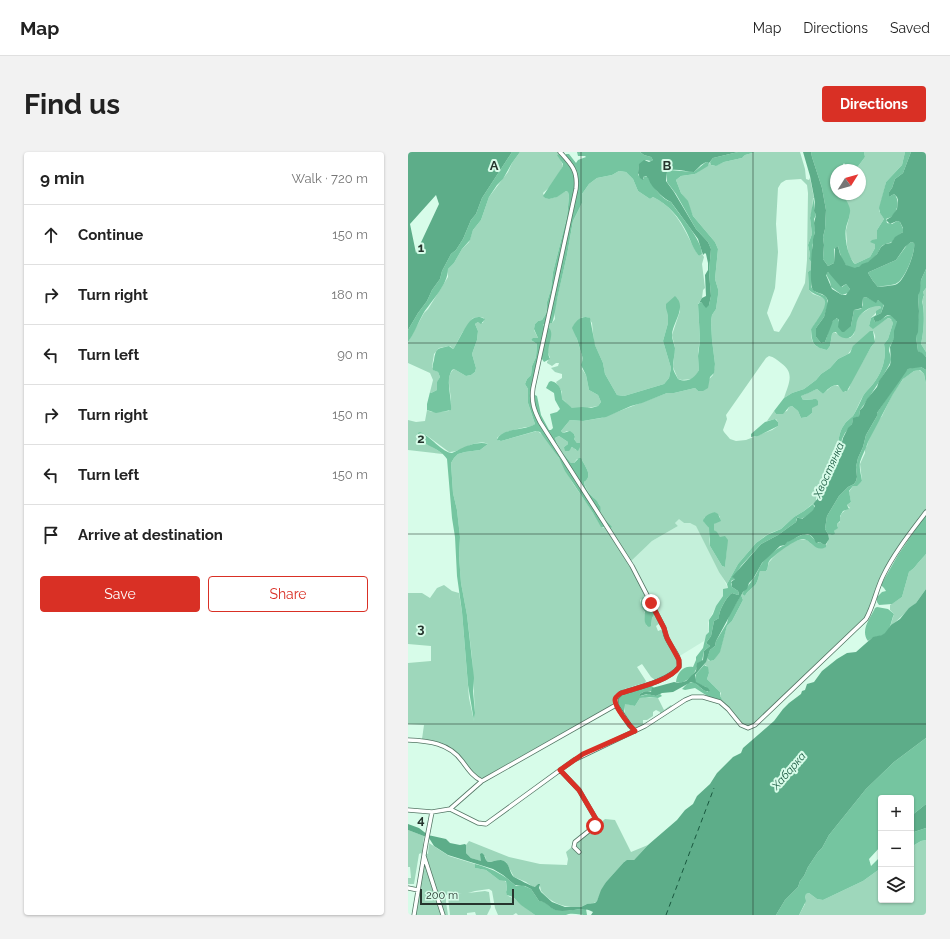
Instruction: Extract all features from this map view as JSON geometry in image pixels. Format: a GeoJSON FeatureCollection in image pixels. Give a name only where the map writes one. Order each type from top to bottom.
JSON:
{"type":"FeatureCollection","features":[{"type":"Feature","properties":{"kind":"street"},"geometry":{"type":"LineString","coordinates":[[560,152],[574,169],[577,178],[577,186],[532,398],[534,409],[540,422],[632,566],[679,660],[677,670],[668,676],[621,693],[616,698],[616,705],[635,731]]}},
{"type":"Feature","properties":{"kind":"street"},"geometry":{"type":"LineString","coordinates":[[450,809],[478,823],[486,824],[583,754],[652,722],[685,700],[697,697],[712,699],[720,702],[728,709],[741,725],[748,728],[755,726],[866,619],[871,610],[882,577],[926,512]]}},
{"type":"Feature","properties":{"kind":"street"},"geometry":{"type":"LineString","coordinates":[[408,810],[432,812],[450,809],[482,782],[616,705]]}},
{"type":"Feature","properties":{"kind":"street"},"geometry":{"type":"LineString","coordinates":[[408,740],[429,741],[449,748],[459,757],[474,776],[482,782]]}},
{"type":"Feature","properties":{"kind":"street"},"geometry":{"type":"LineString","coordinates":[[560,770],[579,790],[597,823],[575,842],[574,847],[580,852]]}},
{"type":"Feature","properties":{"kind":"street"},"geometry":{"type":"LineString","coordinates":[[414,915],[432,812]]}},
{"type":"Feature","properties":{"kind":"street"},"geometry":{"type":"LineString","coordinates":[[424,855],[443,915]]}},
{"type":"Feature","properties":{"kind":"street"},"geometry":{"type":"LineString","coordinates":[[408,888],[418,890]]}},
{"type":"Feature","properties":{"kind":"shaded area"},"geometry":{"type":"Polygon","coordinates":[[[512,152],[520,152],[503,179],[489,197],[481,220],[473,230],[470,240],[448,269],[442,287],[423,314],[408,342],[408,330],[440,279],[442,271],[451,254],[456,250],[463,239],[471,220],[476,214],[482,198],[512,152]]]}},
{"type":"Feature","properties":{"kind":"shaded area"},"geometry":{"type":"Polygon","coordinates":[[[520,152],[558,152],[563,166],[552,185],[543,193],[545,198],[556,197],[566,191],[568,192],[569,196],[567,217],[553,272],[551,289],[547,302],[547,312],[542,320],[535,324],[534,330],[538,338],[531,340],[537,344],[536,357],[532,366],[531,375],[525,384],[528,389],[528,403],[535,424],[512,430],[497,438],[501,441],[537,431],[547,440],[574,485],[603,528],[606,528],[631,567],[647,598],[644,597],[640,600],[641,606],[645,613],[646,624],[647,626],[651,626],[652,618],[655,613],[660,623],[656,626],[658,631],[663,629],[674,653],[677,665],[674,671],[667,676],[655,680],[651,677],[642,664],[637,667],[646,681],[645,683],[618,692],[614,697],[612,706],[486,778],[480,778],[471,772],[451,749],[437,742],[422,739],[424,725],[408,724],[408,663],[431,661],[431,646],[408,644],[408,593],[422,593],[430,598],[437,588],[444,585],[452,591],[459,593],[469,698],[474,721],[475,713],[472,658],[467,615],[461,583],[459,556],[460,537],[457,510],[453,493],[451,463],[458,454],[480,450],[488,444],[473,444],[454,452],[449,452],[426,435],[419,436],[443,454],[408,450],[408,420],[416,422],[425,421],[427,410],[435,412],[449,411],[451,401],[449,378],[454,369],[466,376],[475,372],[476,368],[472,354],[477,340],[478,331],[475,324],[478,322],[483,323],[484,318],[473,318],[453,349],[450,346],[439,348],[434,354],[432,367],[438,372],[440,377],[437,383],[437,390],[431,393],[433,380],[430,373],[408,363],[408,342],[424,313],[448,277],[448,269],[454,263],[462,249],[469,242],[473,230],[481,220],[489,197],[508,172],[512,163],[520,152]]]}},
{"type":"Feature","properties":{"kind":"shaded area"},"geometry":{"type":"Polygon","coordinates":[[[577,152],[640,152],[651,157],[653,160],[646,160],[639,165],[638,175],[644,179],[644,176],[648,177],[660,195],[671,202],[694,234],[701,248],[702,254],[699,256],[684,227],[673,212],[664,203],[653,197],[650,199],[638,191],[633,179],[626,172],[619,171],[612,175],[597,178],[589,184],[582,194],[582,203],[573,221],[553,321],[552,323],[546,323],[543,325],[551,331],[548,350],[550,359],[544,362],[541,359],[533,394],[537,396],[541,415],[549,430],[553,428],[550,414],[557,412],[560,409],[555,400],[554,393],[546,388],[549,382],[554,382],[558,385],[561,390],[562,399],[572,408],[591,408],[598,406],[601,402],[598,395],[589,390],[586,375],[581,365],[583,359],[572,328],[577,321],[584,317],[590,318],[595,345],[603,363],[605,374],[617,395],[624,396],[664,384],[669,378],[671,368],[663,341],[668,323],[666,304],[675,296],[679,300],[680,310],[672,335],[675,348],[673,364],[674,370],[678,379],[684,381],[693,378],[699,370],[698,356],[700,340],[698,304],[701,302],[709,305],[711,296],[709,272],[711,249],[708,242],[696,229],[676,194],[667,182],[667,172],[669,170],[694,172],[706,162],[709,163],[708,166],[695,174],[681,176],[676,180],[681,193],[688,201],[693,216],[715,242],[718,249],[715,279],[718,295],[716,309],[712,315],[711,321],[715,364],[714,373],[710,377],[708,388],[703,391],[698,391],[695,388],[674,393],[667,393],[606,417],[583,421],[570,420],[561,431],[563,433],[570,431],[574,434],[574,439],[577,443],[580,443],[578,451],[572,447],[569,451],[565,451],[564,447],[568,444],[568,442],[559,436],[555,438],[558,447],[571,463],[574,463],[581,458],[587,469],[588,475],[587,480],[584,482],[585,486],[598,503],[601,515],[612,527],[610,528],[601,527],[565,471],[559,458],[540,432],[536,431],[501,441],[497,440],[503,433],[526,428],[535,424],[528,403],[528,389],[525,384],[531,375],[532,366],[536,357],[537,344],[531,340],[533,338],[538,338],[534,329],[535,324],[542,320],[547,312],[547,302],[551,289],[553,272],[567,217],[569,196],[568,192],[566,191],[557,197],[549,199],[543,196],[563,166],[557,155],[560,154],[564,158],[566,157],[566,154],[569,154],[576,163],[578,160],[586,157],[578,156],[577,152]]]}},
{"type":"Feature","properties":{"kind":"shaded area"},"geometry":{"type":"Polygon","coordinates":[[[738,152],[756,152],[716,166],[711,165],[710,162],[713,158],[738,152]]]}},
{"type":"Feature","properties":{"kind":"shaded area"},"geometry":{"type":"Polygon","coordinates":[[[756,152],[800,152],[806,179],[809,180],[810,178],[814,198],[810,218],[812,234],[808,245],[810,254],[809,259],[812,263],[812,271],[810,270],[808,272],[809,290],[813,294],[824,298],[825,302],[822,315],[811,329],[812,341],[819,347],[827,350],[830,346],[832,334],[834,332],[843,337],[850,338],[854,334],[857,319],[861,314],[873,306],[880,306],[881,308],[871,318],[869,326],[873,328],[888,318],[892,320],[893,323],[888,339],[884,344],[885,355],[881,370],[872,386],[864,394],[853,416],[842,428],[837,451],[816,493],[816,501],[794,517],[781,529],[768,534],[756,543],[738,564],[727,584],[719,572],[696,526],[690,523],[684,523],[679,519],[675,523],[678,526],[652,541],[630,561],[608,528],[600,512],[599,504],[586,489],[584,482],[587,480],[588,475],[587,469],[582,460],[577,459],[574,463],[571,463],[558,447],[555,438],[559,436],[568,442],[568,444],[564,447],[570,449],[573,447],[576,450],[580,446],[580,443],[577,443],[574,439],[574,434],[567,431],[563,433],[561,431],[570,420],[583,421],[601,418],[667,393],[674,393],[695,388],[698,391],[713,375],[715,364],[711,321],[712,315],[716,309],[718,295],[715,279],[718,249],[715,242],[693,216],[676,180],[681,176],[695,174],[710,162],[711,165],[715,166],[724,162],[742,158],[745,155],[756,152]],[[801,179],[786,180],[781,183],[778,188],[776,224],[778,252],[775,288],[767,313],[774,331],[779,332],[790,315],[805,283],[807,260],[808,193],[807,185],[801,179]],[[873,331],[848,354],[838,359],[830,368],[804,389],[792,393],[784,398],[790,379],[788,371],[778,361],[769,356],[766,358],[726,415],[727,419],[723,430],[724,432],[730,439],[736,441],[746,440],[772,430],[778,426],[776,419],[767,421],[774,411],[776,414],[787,411],[789,407],[792,406],[798,411],[801,418],[807,417],[812,413],[811,408],[813,406],[813,399],[803,400],[801,396],[817,389],[823,394],[836,385],[845,392],[849,389],[851,382],[874,344],[875,335],[873,331]],[[715,512],[704,518],[704,522],[710,530],[710,546],[722,566],[725,567],[727,546],[714,530],[714,524],[720,517],[715,512]]]}},
{"type":"Feature","properties":{"kind":"shaded area"},"geometry":{"type":"Polygon","coordinates":[[[811,152],[864,152],[865,157],[860,164],[830,164],[830,200],[846,200],[850,208],[846,228],[846,237],[850,257],[855,264],[870,257],[875,248],[875,244],[870,242],[877,239],[877,230],[884,219],[879,208],[886,182],[902,165],[905,152],[911,152],[903,173],[895,179],[889,192],[889,197],[894,194],[896,196],[898,202],[897,209],[891,217],[886,219],[887,223],[892,224],[897,221],[900,222],[904,231],[890,243],[883,245],[871,260],[859,268],[851,268],[843,262],[838,246],[834,249],[834,263],[828,266],[823,259],[823,237],[826,210],[822,188],[811,152]]]}},
{"type":"Feature","properties":{"kind":"shaded area"},"geometry":{"type":"Polygon","coordinates":[[[864,152],[905,152],[902,165],[886,182],[879,211],[884,219],[877,230],[878,238],[876,240],[875,248],[870,257],[855,264],[849,256],[847,245],[846,230],[850,214],[846,200],[866,200],[866,164],[860,164],[865,157],[864,152]]]}},
{"type":"Feature","properties":{"kind":"shaded area"},"geometry":{"type":"Polygon","coordinates":[[[619,171],[626,172],[633,179],[638,191],[650,199],[653,197],[668,207],[680,221],[699,256],[702,254],[704,257],[702,264],[705,288],[703,290],[702,298],[698,304],[700,340],[698,352],[699,370],[696,376],[692,379],[682,380],[678,379],[673,367],[675,348],[672,335],[680,311],[677,298],[668,315],[668,323],[663,341],[671,368],[669,378],[664,384],[624,396],[617,395],[605,374],[603,363],[594,343],[592,323],[588,317],[582,317],[573,326],[583,359],[582,369],[586,375],[589,390],[598,395],[601,402],[598,406],[575,409],[569,406],[562,399],[562,392],[556,382],[562,378],[562,374],[555,372],[551,368],[558,366],[559,363],[552,366],[547,363],[550,358],[547,350],[551,334],[548,328],[548,323],[552,323],[555,319],[554,312],[573,221],[582,203],[582,194],[589,184],[597,178],[612,175],[619,171]]]}},
{"type":"Feature","properties":{"kind":"shaded area"},"geometry":{"type":"Polygon","coordinates":[[[814,197],[814,209],[816,215],[814,219],[815,231],[812,249],[812,263],[809,259],[810,254],[808,245],[812,234],[810,218],[814,197]]]}},
{"type":"Feature","properties":{"kind":"shaded area"},"geometry":{"type":"Polygon","coordinates":[[[911,242],[914,243],[913,252],[903,276],[895,284],[878,287],[868,273],[896,260],[911,242]]]}},
{"type":"Feature","properties":{"kind":"shaded area"},"geometry":{"type":"Polygon","coordinates":[[[926,269],[926,288],[923,292],[924,295],[922,301],[924,322],[921,344],[926,352],[926,357],[918,351],[916,337],[919,311],[918,296],[921,280],[926,269]]]}},
{"type":"Feature","properties":{"kind":"shaded area"},"geometry":{"type":"Polygon","coordinates":[[[810,270],[812,271],[811,287],[816,292],[825,296],[828,304],[824,317],[816,328],[816,337],[821,343],[825,342],[831,324],[835,319],[838,318],[839,322],[851,326],[854,310],[861,309],[863,305],[863,298],[866,297],[876,302],[878,300],[884,304],[881,313],[873,317],[875,322],[890,315],[893,316],[898,324],[894,339],[889,349],[891,360],[887,370],[860,410],[859,416],[853,419],[852,424],[845,433],[842,439],[838,461],[817,499],[816,493],[837,451],[842,428],[853,416],[864,394],[872,386],[881,370],[885,355],[884,344],[888,339],[893,323],[891,319],[888,318],[873,329],[869,326],[871,318],[876,315],[876,311],[881,308],[880,306],[873,307],[860,315],[855,332],[852,336],[842,338],[834,332],[832,334],[830,346],[827,350],[816,346],[812,338],[811,329],[824,309],[825,301],[823,298],[809,290],[808,272],[810,270]]]}},
{"type":"Feature","properties":{"kind":"shaded area"},"geometry":{"type":"Polygon","coordinates":[[[828,272],[842,287],[846,284],[850,289],[848,293],[842,295],[831,287],[826,274],[828,272]]]}},
{"type":"Feature","properties":{"kind":"shaded area"},"geometry":{"type":"Polygon","coordinates":[[[926,288],[926,352],[921,344],[924,322],[922,300],[924,296],[923,292],[926,288]]]}},
{"type":"Feature","properties":{"kind":"shaded area"},"geometry":{"type":"Polygon","coordinates":[[[476,317],[485,319],[481,324],[478,322],[475,324],[478,331],[477,340],[472,354],[476,368],[475,372],[466,376],[454,369],[452,370],[449,379],[451,410],[436,413],[427,410],[430,392],[431,393],[437,390],[437,382],[440,377],[438,372],[433,370],[435,356],[438,349],[449,346],[453,349],[468,323],[476,317]]]}},
{"type":"Feature","properties":{"kind":"shaded area"},"geometry":{"type":"Polygon","coordinates":[[[870,331],[873,331],[875,342],[847,391],[843,392],[838,385],[834,385],[823,394],[817,389],[801,396],[803,400],[816,399],[818,401],[818,405],[812,408],[812,413],[807,417],[801,418],[798,411],[792,406],[789,407],[783,414],[776,414],[774,411],[784,398],[792,393],[804,389],[816,380],[838,359],[850,353],[853,346],[870,331]]]}},
{"type":"Feature","properties":{"kind":"shaded area"},"geometry":{"type":"Polygon","coordinates":[[[921,367],[926,370],[926,384],[924,374],[920,370],[914,371],[903,379],[893,394],[868,442],[861,459],[860,467],[862,481],[857,486],[853,486],[849,491],[851,502],[847,505],[849,509],[843,511],[840,516],[840,521],[837,524],[838,528],[834,531],[835,534],[828,534],[825,529],[827,516],[839,496],[856,481],[856,467],[858,458],[866,435],[877,416],[877,413],[903,374],[908,369],[921,367]]]}},
{"type":"Feature","properties":{"kind":"shaded area"},"geometry":{"type":"Polygon","coordinates":[[[919,370],[924,374],[926,384],[926,510],[888,564],[865,618],[754,725],[747,727],[742,724],[721,701],[721,693],[707,679],[709,673],[706,665],[704,665],[707,658],[709,661],[714,660],[720,650],[727,626],[732,621],[743,600],[741,595],[742,594],[745,596],[756,584],[760,571],[766,571],[770,561],[778,553],[792,543],[802,540],[807,540],[816,546],[825,547],[828,540],[828,534],[832,535],[838,527],[837,524],[840,522],[842,513],[850,508],[847,505],[851,502],[849,492],[853,486],[856,486],[862,481],[860,464],[865,453],[865,448],[878,421],[893,393],[904,378],[914,371],[919,370]]]}},
{"type":"Feature","properties":{"kind":"shaded area"},"geometry":{"type":"Polygon","coordinates":[[[775,419],[778,422],[778,426],[758,436],[751,437],[751,434],[765,422],[775,419]]]}},
{"type":"Feature","properties":{"kind":"shaded area"},"geometry":{"type":"Polygon","coordinates":[[[420,432],[444,450],[452,453],[474,444],[488,444],[480,450],[458,454],[451,463],[453,493],[457,510],[460,537],[459,556],[461,583],[467,615],[474,678],[474,721],[468,685],[447,459],[440,451],[426,444],[420,438],[418,433],[420,432]]]}},
{"type":"Feature","properties":{"kind":"shaded area"},"geometry":{"type":"Polygon","coordinates":[[[813,504],[815,508],[809,515],[801,519],[797,517],[796,522],[778,535],[761,544],[741,566],[733,578],[735,579],[731,581],[732,587],[738,591],[739,594],[732,593],[721,608],[719,618],[714,621],[711,636],[706,643],[710,646],[704,651],[702,661],[698,663],[696,670],[690,678],[684,682],[676,682],[683,668],[693,667],[696,657],[703,648],[706,635],[709,632],[709,620],[723,596],[723,589],[728,588],[727,584],[738,564],[756,543],[767,535],[781,529],[794,517],[813,504]]]}},
{"type":"Feature","properties":{"kind":"shaded area"},"geometry":{"type":"Polygon","coordinates":[[[715,512],[718,514],[721,521],[714,524],[714,530],[720,537],[725,536],[728,540],[725,567],[722,566],[710,546],[709,528],[703,521],[708,515],[715,512]]]}},
{"type":"Feature","properties":{"kind":"shaded area"},"geometry":{"type":"Polygon","coordinates":[[[926,514],[926,554],[909,572],[902,597],[892,604],[879,605],[877,602],[877,597],[882,592],[886,591],[881,585],[882,583],[898,555],[926,514]]]}},
{"type":"Feature","properties":{"kind":"shaded area"},"geometry":{"type":"Polygon","coordinates":[[[677,519],[680,519],[684,523],[696,525],[728,588],[723,590],[723,596],[710,618],[708,623],[709,631],[704,641],[678,657],[630,561],[652,541],[678,526],[675,523],[677,519]]]}},
{"type":"Feature","properties":{"kind":"shaded area"},"geometry":{"type":"Polygon","coordinates":[[[804,534],[810,535],[818,543],[820,542],[824,545],[826,544],[826,547],[816,547],[804,539],[796,541],[781,550],[770,560],[766,571],[760,571],[756,584],[745,596],[742,594],[768,557],[785,545],[786,542],[804,534]]]}},
{"type":"Feature","properties":{"kind":"shaded area"},"geometry":{"type":"Polygon","coordinates":[[[926,554],[926,589],[916,603],[890,627],[894,614],[890,610],[890,605],[902,597],[909,572],[926,554]]]}},
{"type":"Feature","properties":{"kind":"shaded area"},"geometry":{"type":"Polygon","coordinates":[[[741,595],[743,600],[732,621],[727,626],[720,652],[714,660],[710,661],[707,658],[710,650],[715,646],[716,641],[727,623],[729,615],[741,595]]]}},
{"type":"Feature","properties":{"kind":"shaded area"},"geometry":{"type":"Polygon","coordinates":[[[643,597],[647,598],[655,613],[652,618],[651,626],[649,627],[645,623],[645,612],[641,604],[643,597]]]}},
{"type":"Feature","properties":{"kind":"shaded area"},"geometry":{"type":"Polygon","coordinates":[[[877,607],[888,609],[894,614],[888,631],[881,636],[872,638],[868,641],[865,629],[868,620],[877,607]]]}},
{"type":"Feature","properties":{"kind":"shaded area"},"geometry":{"type":"Polygon","coordinates":[[[704,665],[708,667],[709,673],[707,679],[720,692],[722,699],[721,701],[709,697],[695,688],[685,690],[682,689],[688,683],[694,682],[708,692],[706,687],[696,683],[695,680],[696,674],[704,665]]]}},
{"type":"Feature","properties":{"kind":"shaded area"},"geometry":{"type":"Polygon","coordinates":[[[651,685],[654,688],[652,688],[652,691],[643,692],[639,695],[641,696],[648,694],[656,696],[660,694],[662,696],[658,698],[640,698],[635,706],[625,704],[624,713],[618,704],[618,698],[624,694],[651,685]]]}},
{"type":"Feature","properties":{"kind":"shaded area"},"geometry":{"type":"Polygon","coordinates":[[[640,698],[658,698],[664,710],[671,705],[672,706],[660,716],[660,712],[656,710],[653,712],[653,716],[647,720],[643,720],[643,725],[636,728],[633,727],[630,725],[622,712],[624,713],[625,711],[624,704],[635,706],[640,698]]]}},
{"type":"Feature","properties":{"kind":"shaded area"},"geometry":{"type":"Polygon","coordinates":[[[926,738],[926,804],[914,814],[914,795],[878,795],[878,849],[869,859],[871,866],[878,859],[878,870],[863,881],[823,900],[817,899],[809,893],[806,894],[806,901],[799,915],[776,915],[785,900],[798,887],[808,867],[822,848],[829,835],[866,789],[894,762],[926,738]]]}},
{"type":"Feature","properties":{"kind":"shaded area"},"geometry":{"type":"Polygon","coordinates":[[[605,819],[615,820],[631,852],[648,845],[634,860],[625,861],[606,882],[597,901],[581,907],[563,906],[549,899],[541,891],[538,884],[536,887],[533,887],[514,877],[506,862],[500,860],[488,862],[485,856],[481,856],[482,861],[480,861],[471,858],[466,853],[466,845],[469,841],[509,857],[540,864],[567,865],[568,859],[566,852],[605,819]]]}},
{"type":"Feature","properties":{"kind":"shaded area"},"geometry":{"type":"Polygon","coordinates":[[[926,828],[926,840],[914,845],[914,832],[926,828]]]}},
{"type":"Feature","properties":{"kind":"shaded area"},"geometry":{"type":"Polygon","coordinates":[[[408,830],[424,836],[422,855],[421,853],[419,854],[414,884],[408,884],[408,878],[411,878],[410,867],[408,867],[408,830]]]}},
{"type":"Feature","properties":{"kind":"shaded area"},"geometry":{"type":"Polygon","coordinates":[[[926,840],[926,915],[799,915],[805,904],[806,894],[809,893],[817,899],[823,900],[863,881],[878,870],[878,903],[914,903],[914,845],[926,840]]]}},
{"type":"Feature","properties":{"kind":"shaded area"},"geometry":{"type":"Polygon","coordinates":[[[429,843],[449,856],[475,864],[475,868],[486,870],[499,880],[504,880],[506,882],[506,892],[508,896],[512,897],[535,915],[518,915],[516,913],[513,915],[498,915],[495,908],[492,891],[489,889],[468,893],[489,892],[491,907],[487,915],[476,915],[475,912],[467,913],[467,915],[450,915],[448,897],[454,894],[462,894],[450,893],[446,895],[448,915],[443,915],[425,853],[428,854],[429,843]]]}},
{"type":"Feature","properties":{"kind":"shaded area"},"geometry":{"type":"Polygon","coordinates":[[[424,858],[442,915],[414,915],[424,858]]]}},
{"type":"Feature","properties":{"kind":"shaded area"},"geometry":{"type":"Polygon","coordinates":[[[475,864],[497,872],[516,886],[522,885],[531,889],[539,901],[544,902],[556,910],[564,911],[586,909],[587,915],[535,915],[513,897],[507,895],[506,881],[499,880],[486,870],[475,868],[475,864]]]}},
{"type":"Feature","properties":{"kind":"water"},"geometry":{"type":"Polygon","coordinates":[[[408,152],[512,152],[482,198],[476,214],[471,220],[463,239],[456,250],[451,254],[442,271],[440,279],[408,330],[408,152]],[[436,195],[410,224],[416,253],[439,204],[436,195]]]}},
{"type":"Feature","properties":{"kind":"water"},"geometry":{"type":"Polygon","coordinates":[[[640,152],[738,152],[713,158],[709,163],[706,162],[701,165],[694,172],[672,170],[667,172],[666,181],[696,229],[708,242],[711,249],[709,272],[711,296],[709,305],[706,308],[701,302],[699,303],[702,298],[706,296],[705,275],[708,270],[708,263],[706,254],[705,253],[703,255],[698,239],[671,202],[652,186],[646,176],[644,176],[643,180],[640,178],[638,173],[639,164],[644,160],[649,162],[653,160],[651,157],[640,152]]]}},
{"type":"Feature","properties":{"kind":"water"},"geometry":{"type":"Polygon","coordinates":[[[803,152],[811,152],[822,188],[826,210],[823,237],[823,259],[828,266],[834,263],[835,248],[838,246],[840,254],[846,265],[855,268],[868,262],[877,254],[881,247],[885,244],[891,243],[895,237],[903,232],[900,222],[897,221],[890,224],[886,220],[891,217],[897,209],[898,200],[894,194],[889,197],[889,192],[895,179],[903,173],[911,152],[926,152],[926,269],[921,280],[918,296],[918,332],[916,337],[918,351],[926,357],[926,370],[921,367],[908,369],[877,413],[877,416],[866,435],[858,458],[856,467],[856,481],[839,496],[827,516],[825,529],[829,539],[826,544],[824,545],[820,542],[816,543],[810,535],[806,534],[780,546],[762,563],[749,583],[747,589],[743,592],[736,604],[716,641],[715,646],[710,650],[706,662],[695,675],[696,682],[708,688],[710,691],[705,691],[691,682],[673,692],[662,693],[656,696],[647,694],[640,696],[639,695],[642,693],[648,691],[651,692],[652,688],[674,682],[679,683],[686,681],[696,671],[697,663],[703,660],[704,651],[710,646],[706,643],[711,636],[714,621],[719,618],[723,604],[732,593],[739,594],[738,591],[732,587],[731,582],[735,579],[732,577],[761,544],[778,535],[796,522],[796,517],[802,519],[813,510],[815,506],[813,504],[819,497],[826,481],[836,465],[843,438],[848,428],[852,424],[853,418],[859,416],[860,410],[877,387],[879,381],[890,365],[890,347],[894,338],[894,331],[897,322],[888,315],[875,322],[873,317],[881,313],[884,305],[878,300],[876,303],[866,297],[863,298],[862,308],[854,310],[851,326],[844,332],[842,332],[838,327],[839,320],[837,318],[833,321],[825,342],[821,343],[816,337],[816,328],[824,317],[828,301],[825,296],[815,292],[811,285],[811,259],[816,215],[814,211],[815,202],[810,176],[803,152]],[[911,242],[905,247],[896,260],[868,273],[878,287],[895,285],[903,277],[912,258],[914,243],[911,242]],[[828,272],[826,275],[832,289],[842,295],[846,295],[850,289],[846,284],[841,287],[828,272]]]}},
{"type":"Feature","properties":{"kind":"water","name":"Хабарка"},"geometry":{"type":"Polygon","coordinates":[[[926,589],[926,738],[894,762],[866,789],[829,835],[822,848],[808,867],[798,887],[785,900],[776,915],[591,915],[593,912],[584,909],[564,911],[555,910],[544,902],[539,901],[531,889],[525,886],[515,885],[493,869],[448,855],[434,846],[429,838],[408,830],[408,824],[419,828],[428,835],[446,839],[450,843],[460,845],[465,844],[466,853],[471,858],[481,861],[480,854],[482,853],[488,862],[499,860],[504,861],[508,865],[514,877],[535,887],[540,884],[539,888],[541,892],[552,902],[565,907],[581,907],[587,904],[595,903],[606,882],[624,862],[627,860],[634,860],[648,845],[677,820],[685,810],[693,804],[697,796],[710,784],[717,773],[733,757],[741,753],[743,748],[774,721],[789,703],[805,690],[807,684],[814,682],[822,671],[837,659],[847,653],[856,652],[873,637],[885,633],[891,625],[900,619],[909,608],[916,603],[926,589]]]}},
{"type":"Feature","properties":{"kind":"water"},"geometry":{"type":"Polygon","coordinates":[[[926,804],[926,828],[914,832],[914,814],[926,804]]]}},
{"type":"Feature","properties":{"kind":"ferry route"},"geometry":{"type":"LineString","coordinates":[[666,915],[714,788]]}},
{"type":"Feature","properties":{"kind":"route"},"geometry":{"type":"LineString","coordinates":[[595,826],[597,823],[596,819],[579,790],[560,770],[583,754],[635,731],[616,705],[615,700],[617,696],[621,693],[668,676],[679,667],[679,660],[651,603]]}},
{"type":"Feature","properties":{"kind":"water label","name":"Хвостянка"},"geometry":{"type":"Point","coordinates":[829,470]}}]}
